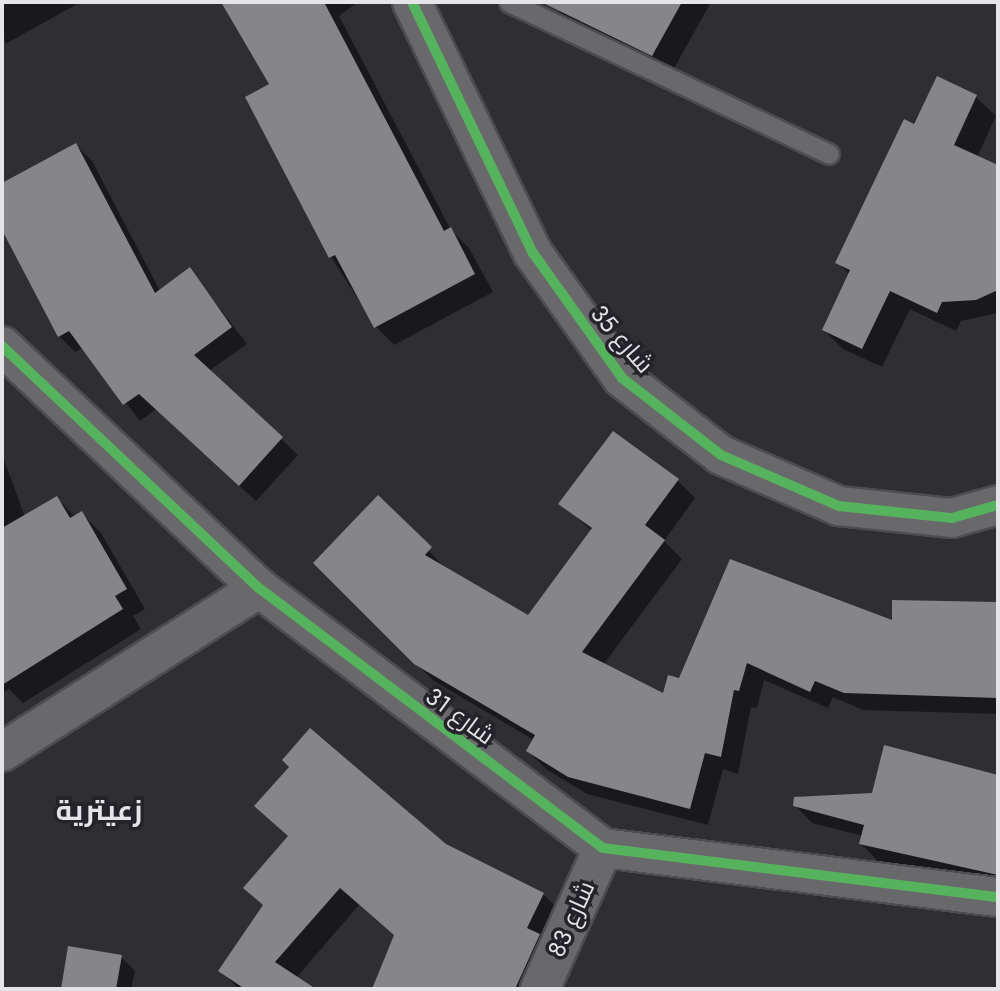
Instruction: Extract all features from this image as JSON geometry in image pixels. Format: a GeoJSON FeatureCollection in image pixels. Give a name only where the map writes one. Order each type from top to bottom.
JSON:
{"type":"FeatureCollection","features":[{"type":"Feature","properties":{"kind":"street","name":"شارع 35"},"geometry":{"type":"LineString","coordinates":[[412,2],[533,253],[622,378],[721,455],[839,506],[952,518],[998,505]]}},
{"type":"Feature","properties":{"kind":"street","name":"شارع 31"},"geometry":{"type":"LineString","coordinates":[[2,346],[259,588],[603,848]]}},
{"type":"Feature","properties":{"kind":"street"},"geometry":{"type":"LineString","coordinates":[[2,752],[259,588]]}},
{"type":"Feature","properties":{"kind":"street"},"geometry":{"type":"LineString","coordinates":[[603,848],[998,897]]}},
{"type":"Feature","properties":{"kind":"street","name":"شارع 83"},"geometry":{"type":"LineString","coordinates":[[540,989],[603,848]]}},
{"type":"Feature","properties":{"kind":"lane"},"geometry":{"type":"LineString","coordinates":[[509,2],[830,154]]}},
{"type":"Feature","properties":{"kind":"building"},"geometry":{"type":"Polygon","coordinates":[[[221,2],[324,2],[444,231],[451,227],[475,274],[374,328],[335,255],[329,258],[245,97],[269,84],[221,2]]]}},
{"type":"Feature","properties":{"kind":"building"},"geometry":{"type":"Polygon","coordinates":[[[541,2],[682,2],[652,56],[541,2]]]}},
{"type":"Feature","properties":{"kind":"building"},"geometry":{"type":"Polygon","coordinates":[[[937,76],[977,95],[954,145],[998,165],[998,290],[976,300],[942,302],[937,313],[890,291],[862,349],[822,330],[850,270],[835,263],[904,119],[914,124],[937,76]]]}},
{"type":"Feature","properties":{"kind":"building"},"geometry":{"type":"Polygon","coordinates":[[[76,143],[155,293],[190,267],[232,327],[194,355],[283,437],[239,486],[139,394],[123,405],[69,331],[58,337],[2,230],[2,183],[76,143]]]}},
{"type":"Feature","properties":{"kind":"building"},"geometry":{"type":"Polygon","coordinates":[[[613,431],[679,479],[645,525],[665,540],[582,652],[663,693],[668,675],[679,678],[730,559],[892,620],[892,600],[998,602],[998,698],[844,693],[815,681],[810,692],[747,663],[739,691],[734,690],[721,757],[705,753],[690,809],[568,777],[526,751],[535,735],[414,664],[313,563],[378,495],[432,547],[425,555],[528,615],[592,528],[558,504],[613,431]]]}},
{"type":"Feature","properties":{"kind":"building"},"geometry":{"type":"Polygon","coordinates":[[[57,496],[70,518],[82,511],[127,589],[115,596],[123,609],[2,685],[2,528],[57,496]]]}},
{"type":"Feature","properties":{"kind":"building"},"geometry":{"type":"Polygon","coordinates":[[[310,728],[446,844],[544,893],[527,928],[540,934],[515,989],[372,989],[394,935],[340,888],[275,962],[316,989],[245,989],[218,971],[263,905],[243,888],[288,836],[254,806],[289,767],[282,760],[310,728]]]}},
{"type":"Feature","properties":{"kind":"building"},"geometry":{"type":"Polygon","coordinates":[[[884,745],[998,775],[998,875],[859,844],[864,825],[793,806],[794,797],[872,793],[884,745]]]}},
{"type":"Feature","properties":{"kind":"building"},"geometry":{"type":"Polygon","coordinates":[[[68,946],[122,955],[116,989],[61,989],[68,946]]]}},
{"type":"Feature","properties":{"kind":"cycle path"},"geometry":{"type":"LineString","coordinates":[[412,2],[533,253],[622,378],[721,455],[839,506],[952,518],[998,505]]}},
{"type":"Feature","properties":{"kind":"cycle path"},"geometry":{"type":"LineString","coordinates":[[2,346],[259,588],[603,848],[998,897]]}},
{"type":"Feature","properties":{"kind":"district","name":"زعيترية"},"geometry":{"type":"Point","coordinates":[99,811]}}]}
